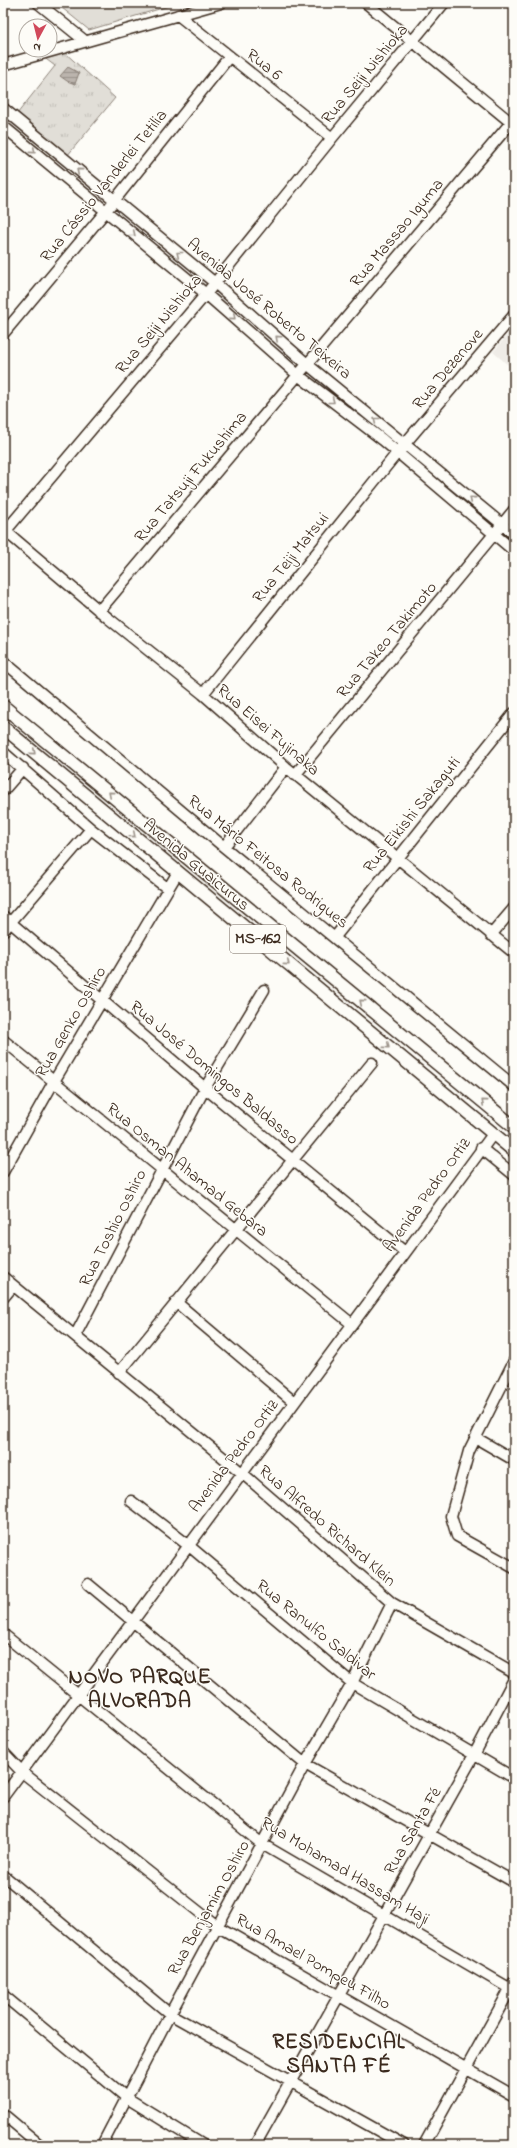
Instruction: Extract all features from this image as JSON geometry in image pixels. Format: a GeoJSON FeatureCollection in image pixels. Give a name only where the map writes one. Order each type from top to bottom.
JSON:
{"type":"FeatureCollection","features":[{"type":"Feature","properties":{"kind":"main road","name":"Avenida Guaicurus"},"geometry":{"type":"LineString","coordinates":[[3,706],[514,1127]]}},
{"type":"Feature","properties":{"kind":"main road","name":"Avenida Guaicurus"},"geometry":{"type":"LineString","coordinates":[[3,727],[514,1151]]}},
{"type":"Feature","properties":{"kind":"street"},"geometry":{"type":"LineString","coordinates":[[38,3],[85,41]]}},
{"type":"Feature","properties":{"kind":"street"},"geometry":{"type":"LineString","coordinates":[[3,65],[221,3]]}},
{"type":"Feature","properties":{"kind":"street"},"geometry":{"type":"LineString","coordinates":[[366,3],[413,43],[513,122]]}},
{"type":"Feature","properties":{"kind":"street","name":"Rua Seiji Nishioka"},"geometry":{"type":"LineString","coordinates":[[4,532],[206,294],[332,138],[413,43],[444,3]]}},
{"type":"Feature","properties":{"kind":"street","name":"Rua 6"},"geometry":{"type":"LineString","coordinates":[[178,15],[332,138]]}},
{"type":"Feature","properties":{"kind":"street","name":"Rua Cássio Vanderlei Tetilia"},"geometry":{"type":"LineString","coordinates":[[3,334],[106,211],[229,57]]}},
{"type":"Feature","properties":{"kind":"street","name":"Avenida José Roberto Teixeira"},"geometry":{"type":"LineString","coordinates":[[3,108],[215,283],[307,364],[514,534]]}},
{"type":"Feature","properties":{"kind":"street"},"geometry":{"type":"LineString","coordinates":[[5,131],[17,120]]}},
{"type":"Feature","properties":{"kind":"street","name":"Rua Massao Iguma"},"geometry":{"type":"LineString","coordinates":[[307,364],[513,122]]}},
{"type":"Feature","properties":{"kind":"street","name":"Avenida José Roberto Teixeira"},"geometry":{"type":"LineString","coordinates":[[5,131],[106,211],[206,294],[298,375],[397,453],[514,551]]}},
{"type":"Feature","properties":{"kind":"street","name":"Rua Dezenove"},"geometry":{"type":"LineString","coordinates":[[406,444],[514,316]]}},
{"type":"Feature","properties":{"kind":"street","name":"Rua Tatsuji Fukushima"},"geometry":{"type":"LineString","coordinates":[[99,611],[307,364]]}},
{"type":"Feature","properties":{"kind":"street","name":"Rua Teiji Matsui"},"geometry":{"type":"LineString","coordinates":[[202,694],[397,453],[406,444]]}},
{"type":"Feature","properties":{"kind":"street","name":"Rua Takeo Takimoto"},"geometry":{"type":"LineString","coordinates":[[296,775],[514,510]]}},
{"type":"Feature","properties":{"kind":"street","name":"Rua Eisei Fujinaka"},"geometry":{"type":"LineString","coordinates":[[4,532],[202,694],[286,767],[514,953]]}},
{"type":"Feature","properties":{"kind":"street","name":"Rua Mário Feitosa Rodrigues"},"geometry":{"type":"LineString","coordinates":[[3,661],[224,847],[514,1086]]}},
{"type":"Feature","properties":{"kind":"street","name":"Rua Eikishi Sakaguti"},"geometry":{"type":"LineString","coordinates":[[335,937],[514,713]]}},
{"type":"Feature","properties":{"kind":"street"},"geometry":{"type":"LineString","coordinates":[[3,752],[91,829],[167,888]]}},
{"type":"Feature","properties":{"kind":"street"},"geometry":{"type":"LineString","coordinates":[[224,847],[286,767]]}},
{"type":"Feature","properties":{"kind":"street"},"geometry":{"type":"LineString","coordinates":[[3,792],[23,768]]}},
{"type":"Feature","properties":{"kind":"street"},"geometry":{"type":"LineString","coordinates":[[3,931],[6,919],[91,829]]}},
{"type":"Feature","properties":{"kind":"street","name":"Rua Genko Oshiro"},"geometry":{"type":"LineString","coordinates":[[4,1167],[167,888],[178,872]]}},
{"type":"Feature","properties":{"kind":"street"},"geometry":{"type":"LineString","coordinates":[[491,935],[514,908]]}},
{"type":"Feature","properties":{"kind":"street","name":"Rua José Domingos Baldasso"},"geometry":{"type":"LineString","coordinates":[[6,919],[103,999],[205,1088],[405,1252]]}},
{"type":"Feature","properties":{"kind":"street","name":"Rua Toshio Oshiro"},"geometry":{"type":"LineString","coordinates":[[75,1336],[205,1088],[264,990]]}},
{"type":"Feature","properties":{"kind":"street","name":"Rua Osman Ahamad Gebara"},"geometry":{"type":"LineString","coordinates":[[3,1040],[53,1083],[352,1324]]}},
{"type":"Feature","properties":{"kind":"street"},"geometry":{"type":"LineString","coordinates":[[119,1373],[372,1063]]}},
{"type":"Feature","properties":{"kind":"street","name":"Avenida Pedro Ortiz"},"geometry":{"type":"LineString","coordinates":[[3,1797],[132,1620],[481,1148],[493,1134]]}},
{"type":"Feature","properties":{"kind":"street"},"geometry":{"type":"LineString","coordinates":[[481,1148],[514,1175]]}},
{"type":"Feature","properties":{"kind":"street","name":"Rua Alfredo Richard Klein"},"geometry":{"type":"LineString","coordinates":[[3,1277],[242,1473],[392,1603],[514,1673]]}},
{"type":"Feature","properties":{"kind":"street"},"geometry":{"type":"LineString","coordinates":[[3,1298],[13,1286]]}},
{"type":"Feature","properties":{"kind":"street"},"geometry":{"type":"LineString","coordinates":[[176,1302],[294,1402]]}},
{"type":"Feature","properties":{"kind":"street"},"geometry":{"type":"LineString","coordinates":[[514,1361],[469,1452],[451,1516],[453,1527],[457,1536],[514,1568]]}},
{"type":"Feature","properties":{"kind":"street"},"geometry":{"type":"LineString","coordinates":[[476,1438],[514,1460]]}},
{"type":"Feature","properties":{"kind":"street","name":"Rua Ranulfo Saldivar"},"geometry":{"type":"LineString","coordinates":[[131,1501],[188,1545],[352,1683],[514,1778]]}},
{"type":"Feature","properties":{"kind":"street"},"geometry":{"type":"LineString","coordinates":[[88,1584],[305,1764],[514,1882]]}},
{"type":"Feature","properties":{"kind":"street","name":"Rua Benjamim Oshiro"},"geometry":{"type":"LineString","coordinates":[[102,2145],[217,1926],[305,1764],[352,1683],[392,1603]]}},
{"type":"Feature","properties":{"kind":"street","name":"Rua Mohamad Hassam Haji"},"geometry":{"type":"LineString","coordinates":[[3,1634],[262,1844],[513,1987]]}},
{"type":"Feature","properties":{"kind":"street","name":"Rua Santa Fé"},"geometry":{"type":"LineString","coordinates":[[255,2145],[338,1994],[430,1835],[514,1679]]}},
{"type":"Feature","properties":{"kind":"street","name":"Rua Amael Pompeu Filho"},"geometry":{"type":"LineString","coordinates":[[3,1752],[22,1772],[217,1926],[514,2096]]}},
{"type":"Feature","properties":{"kind":"street"},"geometry":{"type":"LineString","coordinates":[[3,1875],[170,2014],[289,2082],[404,2145]]}},
{"type":"Feature","properties":{"kind":"street"},"geometry":{"type":"LineString","coordinates":[[424,2145],[513,1987]]}},
{"type":"Feature","properties":{"kind":"street"},"geometry":{"type":"LineString","coordinates":[[3,1995],[127,2098],[203,2145]]}},
{"type":"Feature","properties":{"kind":"street"},"geometry":{"type":"LineString","coordinates":[[3,2114],[40,2145]]}},
{"type":"Feature","properties":{"kind":"shaded area"},"geometry":{"type":"Polygon","coordinates":[[[68,67],[79,73],[75,84],[60,76],[68,67]]]}},
{"type":"Feature","properties":{"kind":"shaded area"},"geometry":{"type":"Polygon","coordinates":[[[514,327],[514,370],[493,352],[514,327]]]}},
{"type":"Feature","properties":{"kind":"green space"},"geometry":{"type":"Polygon","coordinates":[[[56,3],[179,3],[89,30],[56,3]]]}},
{"type":"Feature","properties":{"kind":"green space"},"geometry":{"type":"Polygon","coordinates":[[[63,51],[115,98],[67,156],[17,114],[55,66],[45,58],[58,58],[58,52],[63,51]]]}},
{"type":"Feature","properties":{"kind":"district","name":"NOVO PARQUE ALVORADA"},"geometry":{"type":"Point","coordinates":[140,1690]}},
{"type":"Feature","properties":{"kind":"district","name":"RESIDENCIAL SANTA FÉ"},"geometry":{"type":"Point","coordinates":[339,2055]}}]}
